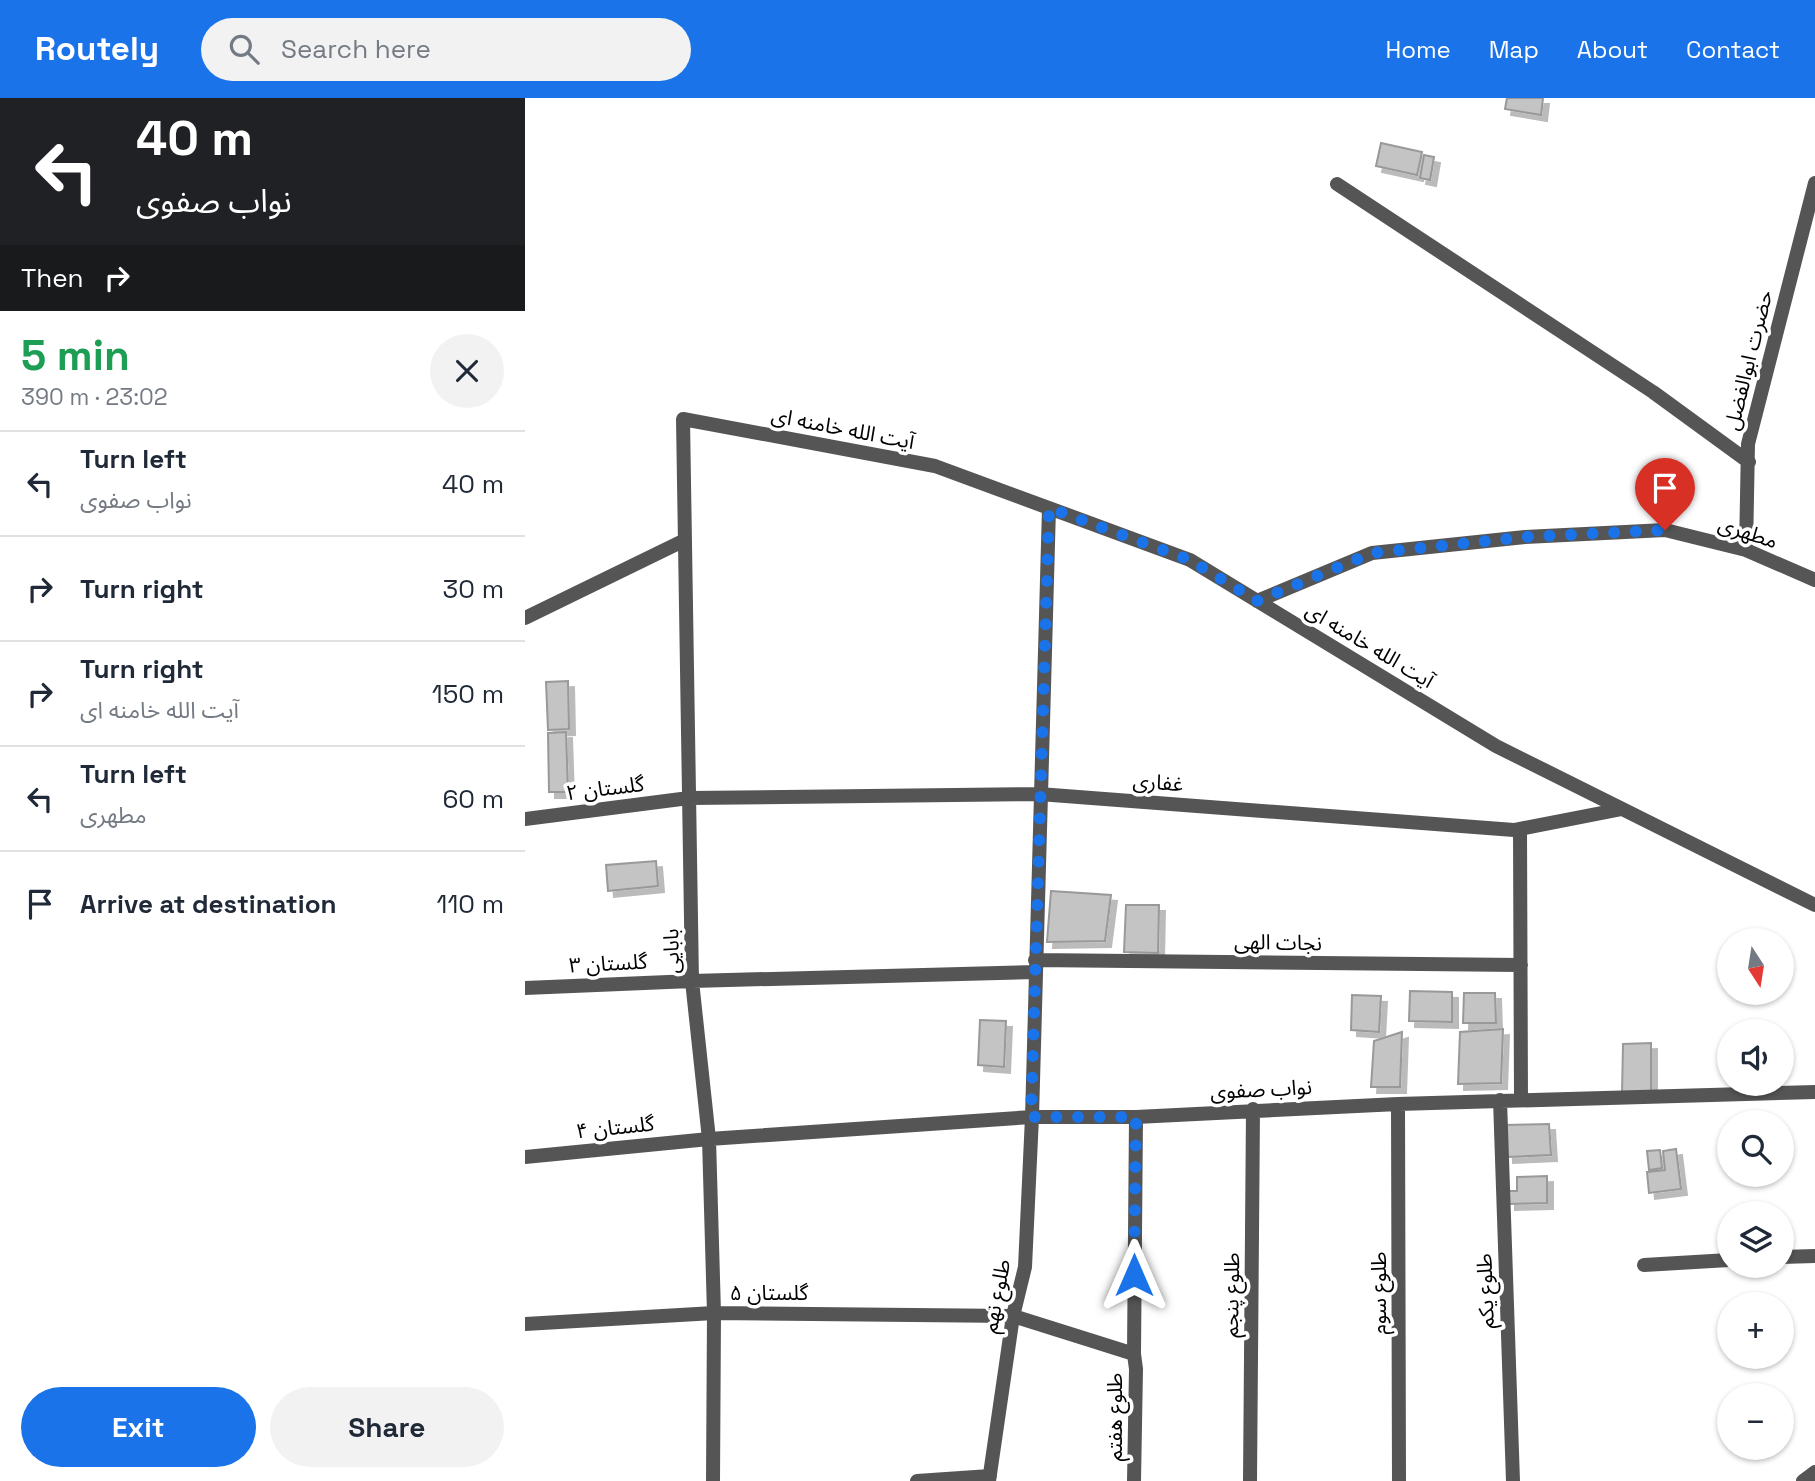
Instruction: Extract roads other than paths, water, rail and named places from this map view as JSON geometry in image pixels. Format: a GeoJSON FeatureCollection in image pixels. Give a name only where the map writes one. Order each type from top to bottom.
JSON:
{"type":"FeatureCollection","features":[{"type":"Feature","properties":{"kind":"street","name":"حضرت ابوالفضل"},"geometry":{"type":"LineString","coordinates":[[1747,550],[1748,444],[1815,183]]}},
{"type":"Feature","properties":{"kind":"street"},"geometry":{"type":"LineString","coordinates":[[1337,184],[1653,392],[1749,462]]}},
{"type":"Feature","properties":{"kind":"street","name":"آیت الله خامنه ای"},"geometry":{"type":"LineString","coordinates":[[683,419],[935,466],[1190,560],[1496,746],[1815,905]]}},
{"type":"Feature","properties":{"kind":"street","name":"بابایی"},"geometry":{"type":"LineString","coordinates":[[683,419],[692,981],[709,1139],[714,1313],[713,1481]]}},
{"type":"Feature","properties":{"kind":"street","name":"طلوع نهم"},"geometry":{"type":"LineString","coordinates":[[990,1478],[1013,1315],[1025,1267],[1049,508]]}},
{"type":"Feature","properties":{"kind":"street","name":"مطهری"},"geometry":{"type":"LineString","coordinates":[[1257,601],[1372,553],[1525,537],[1665,530],[1747,550],[1815,580]]}},
{"type":"Feature","properties":{"kind":"street"},"geometry":{"type":"LineString","coordinates":[[525,618],[685,540]]}},
{"type":"Feature","properties":{"kind":"street","name":"غفاری"},"geometry":{"type":"LineString","coordinates":[[689,798],[1039,794],[1514,830],[1622,809]]}},
{"type":"Feature","properties":{"kind":"street","name":"گلستان ۲"},"geometry":{"type":"LineString","coordinates":[[525,819],[689,798]]}},
{"type":"Feature","properties":{"kind":"street"},"geometry":{"type":"LineString","coordinates":[[1520,829],[1521,1100]]}},
{"type":"Feature","properties":{"kind":"street","name":"نجات الهی"},"geometry":{"type":"LineString","coordinates":[[692,981],[1035,966],[1521,965]]}},
{"type":"Feature","properties":{"kind":"street","name":"گلستان ۳"},"geometry":{"type":"LineString","coordinates":[[525,988],[692,981]]}},
{"type":"Feature","properties":{"kind":"street","name":"نواب صفوی"},"geometry":{"type":"LineString","coordinates":[[709,1139],[1031,1117],[1136,1117],[1500,1100],[1815,1092]]}},
{"type":"Feature","properties":{"kind":"street","name":"طلوع یکم"},"geometry":{"type":"LineString","coordinates":[[1500,1100],[1513,1481]]}},
{"type":"Feature","properties":{"kind":"street","name":"طلوع سوم"},"geometry":{"type":"LineString","coordinates":[[1398,1104],[1399,1481]]}},
{"type":"Feature","properties":{"kind":"street","name":"طلوع پنجم"},"geometry":{"type":"LineString","coordinates":[[1250,1481],[1254,1110]]}},
{"type":"Feature","properties":{"kind":"street"},"geometry":{"type":"LineString","coordinates":[[1134,1354],[1136,1117]]}},
{"type":"Feature","properties":{"kind":"street","name":"گلستان ۴"},"geometry":{"type":"LineString","coordinates":[[525,1157],[709,1139]]}},
{"type":"Feature","properties":{"kind":"street"},"geometry":{"type":"LineString","coordinates":[[1794,1257],[1815,1256]]}},
{"type":"Feature","properties":{"kind":"street"},"geometry":{"type":"LineString","coordinates":[[1644,1265],[1717,1261]]}},
{"type":"Feature","properties":{"kind":"street","name":"گلستان ۵"},"geometry":{"type":"LineString","coordinates":[[525,1324],[714,1313],[1013,1315]]}},
{"type":"Feature","properties":{"kind":"street","name":"طلوع هفتم"},"geometry":{"type":"LineString","coordinates":[[1013,1315],[1134,1354],[1134,1481]]}},
{"type":"Feature","properties":{"kind":"street"},"geometry":{"type":"LineString","coordinates":[[1803,1481],[1815,1472]]}},
{"type":"Feature","properties":{"kind":"street"},"geometry":{"type":"LineString","coordinates":[[917,1481],[990,1478]]}}]}
